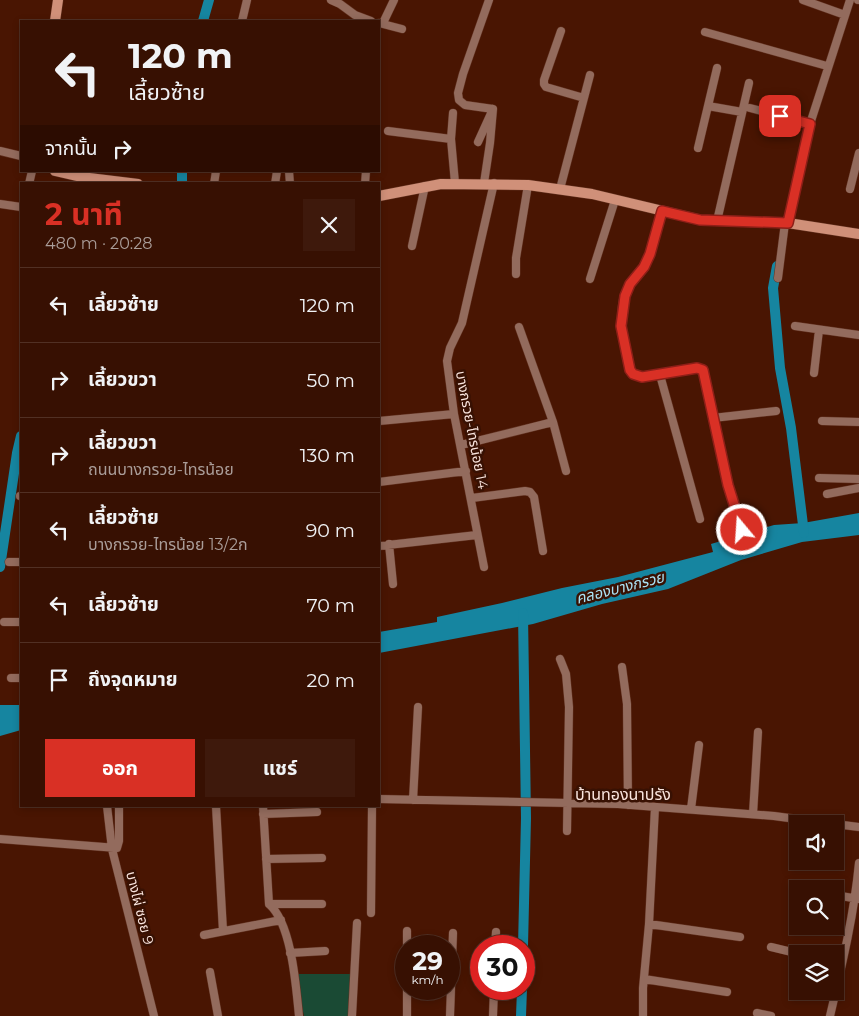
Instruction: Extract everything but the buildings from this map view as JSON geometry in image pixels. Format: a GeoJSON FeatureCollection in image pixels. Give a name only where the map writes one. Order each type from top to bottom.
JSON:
{"type":"FeatureCollection","features":[{"type":"Feature","properties":{"kind":"main road"},"geometry":{"type":"LineString","coordinates":[[55,20],[58,0]]}},
{"type":"Feature","properties":{"kind":"main road"},"geometry":{"type":"LineString","coordinates":[[58,172],[70,176],[107,176],[130,182]]}},
{"type":"Feature","properties":{"kind":"main road"},"geometry":{"type":"LineString","coordinates":[[380,196],[425,186],[455,183],[528,185],[592,194],[700,220],[787,223],[859,234]]}},
{"type":"Feature","properties":{"kind":"street"},"geometry":{"type":"LineString","coordinates":[[242,20],[247,0]]}},
{"type":"Feature","properties":{"kind":"street"},"geometry":{"type":"LineString","coordinates":[[331,0],[346,4],[355,15],[368,20]]}},
{"type":"Feature","properties":{"kind":"street"},"geometry":{"type":"LineString","coordinates":[[394,0],[381,23],[402,29]]}},
{"type":"Feature","properties":{"kind":"street"},"geometry":{"type":"LineString","coordinates":[[478,142],[493,109],[465,105],[459,100],[458,93],[489,0]]}},
{"type":"Feature","properties":{"kind":"street"},"geometry":{"type":"LineString","coordinates":[[803,0],[845,15]]}},
{"type":"Feature","properties":{"kind":"street"},"geometry":{"type":"LineString","coordinates":[[778,278],[787,223],[810,124],[827,66],[850,0]]}},
{"type":"Feature","properties":{"kind":"street"},"geometry":{"type":"LineString","coordinates":[[561,31],[544,84],[546,87],[584,98]]}},
{"type":"Feature","properties":{"kind":"street"},"geometry":{"type":"LineString","coordinates":[[705,32],[827,66]]}},
{"type":"Feature","properties":{"kind":"street"},"geometry":{"type":"LineString","coordinates":[[698,148],[717,68]]}},
{"type":"Feature","properties":{"kind":"street"},"geometry":{"type":"LineString","coordinates":[[560,189],[590,75]]}},
{"type":"Feature","properties":{"kind":"street"},"geometry":{"type":"LineString","coordinates":[[717,221],[749,82]]}},
{"type":"Feature","properties":{"kind":"street"},"geometry":{"type":"LineString","coordinates":[[708,106],[742,112]]}},
{"type":"Feature","properties":{"kind":"street"},"geometry":{"type":"LineString","coordinates":[[750,108],[810,124]]}},
{"type":"Feature","properties":{"kind":"street","name":"บางกรวย-ไทรน้อย 14"},"geometry":{"type":"LineString","coordinates":[[484,567],[472,498],[454,414],[447,361],[450,348],[462,323],[489,183],[493,109]]}},
{"type":"Feature","properties":{"kind":"street"},"geometry":{"type":"LineString","coordinates":[[452,113],[451,139],[455,183]]}},
{"type":"Feature","properties":{"kind":"street"},"geometry":{"type":"LineString","coordinates":[[388,131],[451,139]]}},
{"type":"Feature","properties":{"kind":"street"},"geometry":{"type":"LineString","coordinates":[[0,151],[20,156]]}},
{"type":"Feature","properties":{"kind":"street"},"geometry":{"type":"LineString","coordinates":[[850,189],[859,153]]}},
{"type":"Feature","properties":{"kind":"street"},"geometry":{"type":"LineString","coordinates":[[516,274],[516,258],[528,185]]}},
{"type":"Feature","properties":{"kind":"street"},"geometry":{"type":"LineString","coordinates":[[412,246],[425,186]]}},
{"type":"Feature","properties":{"kind":"street"},"geometry":{"type":"LineString","coordinates":[[590,279],[615,200]]}},
{"type":"Feature","properties":{"kind":"street"},"geometry":{"type":"LineString","coordinates":[[0,204],[20,207]]}},
{"type":"Feature","properties":{"kind":"street"},"geometry":{"type":"LineString","coordinates":[[662,211],[650,254],[644,267],[627,289],[621,317],[625,348],[631,372],[638,377],[642,377],[697,368],[702,369],[728,485],[742,530]]}},
{"type":"Feature","properties":{"kind":"street"},"geometry":{"type":"LineString","coordinates":[[795,326],[859,335]]}},
{"type":"Feature","properties":{"kind":"street"},"geometry":{"type":"LineString","coordinates":[[519,327],[553,422],[566,471]]}},
{"type":"Feature","properties":{"kind":"street"},"geometry":{"type":"LineString","coordinates":[[814,373],[819,330]]}},
{"type":"Feature","properties":{"kind":"street"},"geometry":{"type":"LineString","coordinates":[[660,375],[700,518]]}},
{"type":"Feature","properties":{"kind":"street"},"geometry":{"type":"LineString","coordinates":[[712,418],[776,411]]}},
{"type":"Feature","properties":{"kind":"street"},"geometry":{"type":"LineString","coordinates":[[380,421],[454,414]]}},
{"type":"Feature","properties":{"kind":"street"},"geometry":{"type":"LineString","coordinates":[[822,421],[859,422]]}},
{"type":"Feature","properties":{"kind":"street"},"geometry":{"type":"LineString","coordinates":[[461,445],[553,422]]}},
{"type":"Feature","properties":{"kind":"street"},"geometry":{"type":"LineString","coordinates":[[380,482],[466,471]]}},
{"type":"Feature","properties":{"kind":"street"},"geometry":{"type":"LineString","coordinates":[[819,478],[859,479]]}},
{"type":"Feature","properties":{"kind":"street"},"geometry":{"type":"LineString","coordinates":[[827,494],[859,488]]}},
{"type":"Feature","properties":{"kind":"street"},"geometry":{"type":"LineString","coordinates":[[472,498],[530,492],[534,497],[543,551]]}},
{"type":"Feature","properties":{"kind":"street"},"geometry":{"type":"LineString","coordinates":[[380,546],[478,535]]}},
{"type":"Feature","properties":{"kind":"street"},"geometry":{"type":"LineString","coordinates":[[389,544],[394,584]]}},
{"type":"Feature","properties":{"kind":"street"},"geometry":{"type":"LineString","coordinates":[[9,562],[20,562]]}},
{"type":"Feature","properties":{"kind":"street"},"geometry":{"type":"LineString","coordinates":[[4,622],[20,622]]}},
{"type":"Feature","properties":{"kind":"street"},"geometry":{"type":"LineString","coordinates":[[560,659],[566,674],[570,707],[567,831]]}},
{"type":"Feature","properties":{"kind":"street"},"geometry":{"type":"LineString","coordinates":[[622,667],[627,704],[628,804]]}},
{"type":"Feature","properties":{"kind":"street"},"geometry":{"type":"LineString","coordinates":[[11,678],[20,678]]}},
{"type":"Feature","properties":{"kind":"street"},"geometry":{"type":"LineString","coordinates":[[412,800],[418,707]]}},
{"type":"Feature","properties":{"kind":"street"},"geometry":{"type":"LineString","coordinates":[[753,814],[758,732]]}},
{"type":"Feature","properties":{"kind":"street"},"geometry":{"type":"LineString","coordinates":[[691,809],[698,745]]}},
{"type":"Feature","properties":{"kind":"street"},"geometry":{"type":"LineString","coordinates":[[380,799],[628,804],[789,818]]}},
{"type":"Feature","properties":{"kind":"street"},"geometry":{"type":"LineString","coordinates":[[643,1016],[655,806]]}},
{"type":"Feature","properties":{"kind":"street","name":"บางไผ่ ซอย 9"},"geometry":{"type":"LineString","coordinates":[[107,807],[112,849],[154,1016]]}},
{"type":"Feature","properties":{"kind":"street"},"geometry":{"type":"LineString","coordinates":[[0,839],[117,848],[119,807]]}},
{"type":"Feature","properties":{"kind":"street"},"geometry":{"type":"LineString","coordinates":[[216,807],[223,931]]}},
{"type":"Feature","properties":{"kind":"street"},"geometry":{"type":"LineString","coordinates":[[371,913],[372,807]]}},
{"type":"Feature","properties":{"kind":"street"},"geometry":{"type":"LineString","coordinates":[[298,1016],[295,974],[290,952],[281,920],[276,910],[270,904],[263,810],[317,812]]}},
{"type":"Feature","properties":{"kind":"street"},"geometry":{"type":"LineString","coordinates":[[844,825],[859,827]]}},
{"type":"Feature","properties":{"kind":"street"},"geometry":{"type":"LineString","coordinates":[[266,859],[322,858]]}},
{"type":"Feature","properties":{"kind":"street"},"geometry":{"type":"LineString","coordinates":[[844,945],[857,899],[859,863]]}},
{"type":"Feature","properties":{"kind":"street"},"geometry":{"type":"LineString","coordinates":[[844,897],[857,899]]}},
{"type":"Feature","properties":{"kind":"street"},"geometry":{"type":"LineString","coordinates":[[270,904],[322,904]]}},
{"type":"Feature","properties":{"kind":"street"},"geometry":{"type":"LineString","coordinates":[[204,935],[281,920]]}},
{"type":"Feature","properties":{"kind":"street"},"geometry":{"type":"LineString","coordinates":[[352,1016],[356,923]]}},
{"type":"Feature","properties":{"kind":"street"},"geometry":{"type":"LineString","coordinates":[[649,928],[740,937]]}},
{"type":"Feature","properties":{"kind":"street"},"geometry":{"type":"LineString","coordinates":[[450,1016],[453,933]]}},
{"type":"Feature","properties":{"kind":"street"},"geometry":{"type":"LineString","coordinates":[[771,947],[789,951]]}},
{"type":"Feature","properties":{"kind":"street"},"geometry":{"type":"LineString","coordinates":[[290,952],[325,951]]}},
{"type":"Feature","properties":{"kind":"street"},"geometry":{"type":"LineString","coordinates":[[210,972],[218,1016]]}},
{"type":"Feature","properties":{"kind":"street"},"geometry":{"type":"LineString","coordinates":[[644,979],[726,992]]}},
{"type":"Feature","properties":{"kind":"street"},"geometry":{"type":"LineString","coordinates":[[407,1000],[407,1016]]}},
{"type":"Feature","properties":{"kind":"street"},"geometry":{"type":"LineString","coordinates":[[493,1016],[494,1000]]}},
{"type":"Feature","properties":{"kind":"street"},"geometry":{"type":"LineString","coordinates":[[830,1016],[833,1000]]}},
{"type":"Feature","properties":{"kind":"street"},"geometry":{"type":"LineString","coordinates":[[757,1013],[772,1016]]}},
{"type":"Feature","properties":{"kind":"green space"},"geometry":{"type":"Polygon","coordinates":[[[295,974],[354,974],[352,1016],[304,1016],[295,974]]]}},
{"type":"Feature","properties":{"kind":"water","name":"คลองบางกรวย"},"geometry":{"type":"Polygon","coordinates":[[[859,513],[859,535],[802,542],[741,560],[668,589],[602,604],[533,624],[380,653],[380,632],[437,622],[437,617],[618,577],[713,552],[711,544],[774,525],[803,523],[859,513]]]}},
{"type":"Feature","properties":{"kind":"water"},"geometry":{"type":"Polygon","coordinates":[[[0,705],[20,705],[20,730],[0,736],[0,705]]]}},
{"type":"Feature","properties":{"kind":"waterway"},"geometry":{"type":"LineString","coordinates":[[203,20],[209,0]]}},
{"type":"Feature","properties":{"kind":"waterway"},"geometry":{"type":"LineString","coordinates":[[182,172],[182,182]]}},
{"type":"Feature","properties":{"kind":"waterway"},"geometry":{"type":"LineString","coordinates":[[777,266],[773,288],[780,368],[791,428],[804,533]]}},
{"type":"Feature","properties":{"kind":"waterway"},"geometry":{"type":"LineString","coordinates":[[0,567],[20,440]]}},
{"type":"Feature","properties":{"kind":"waterway"},"geometry":{"type":"LineString","coordinates":[[523,613],[526,818],[523,935]]}},
{"type":"Feature","properties":{"kind":"waterway"},"geometry":{"type":"LineString","coordinates":[[521,1016],[522,1000]]}},
{"type":"Feature","properties":{"kind":"district","name":"บ้านทองนาปรัง"},"geometry":{"type":"Point","coordinates":[623,794]}},
{"type":"Feature","properties":{"kind":"route"},"geometry":{"type":"LineString","coordinates":[[742,530],[728,485],[703,370],[697,368],[642,377],[633,374],[630,370],[625,348],[621,317],[627,289],[644,267],[650,254],[656,225],[662,211],[700,220],[788,223],[810,124],[780,116]]}}]}
